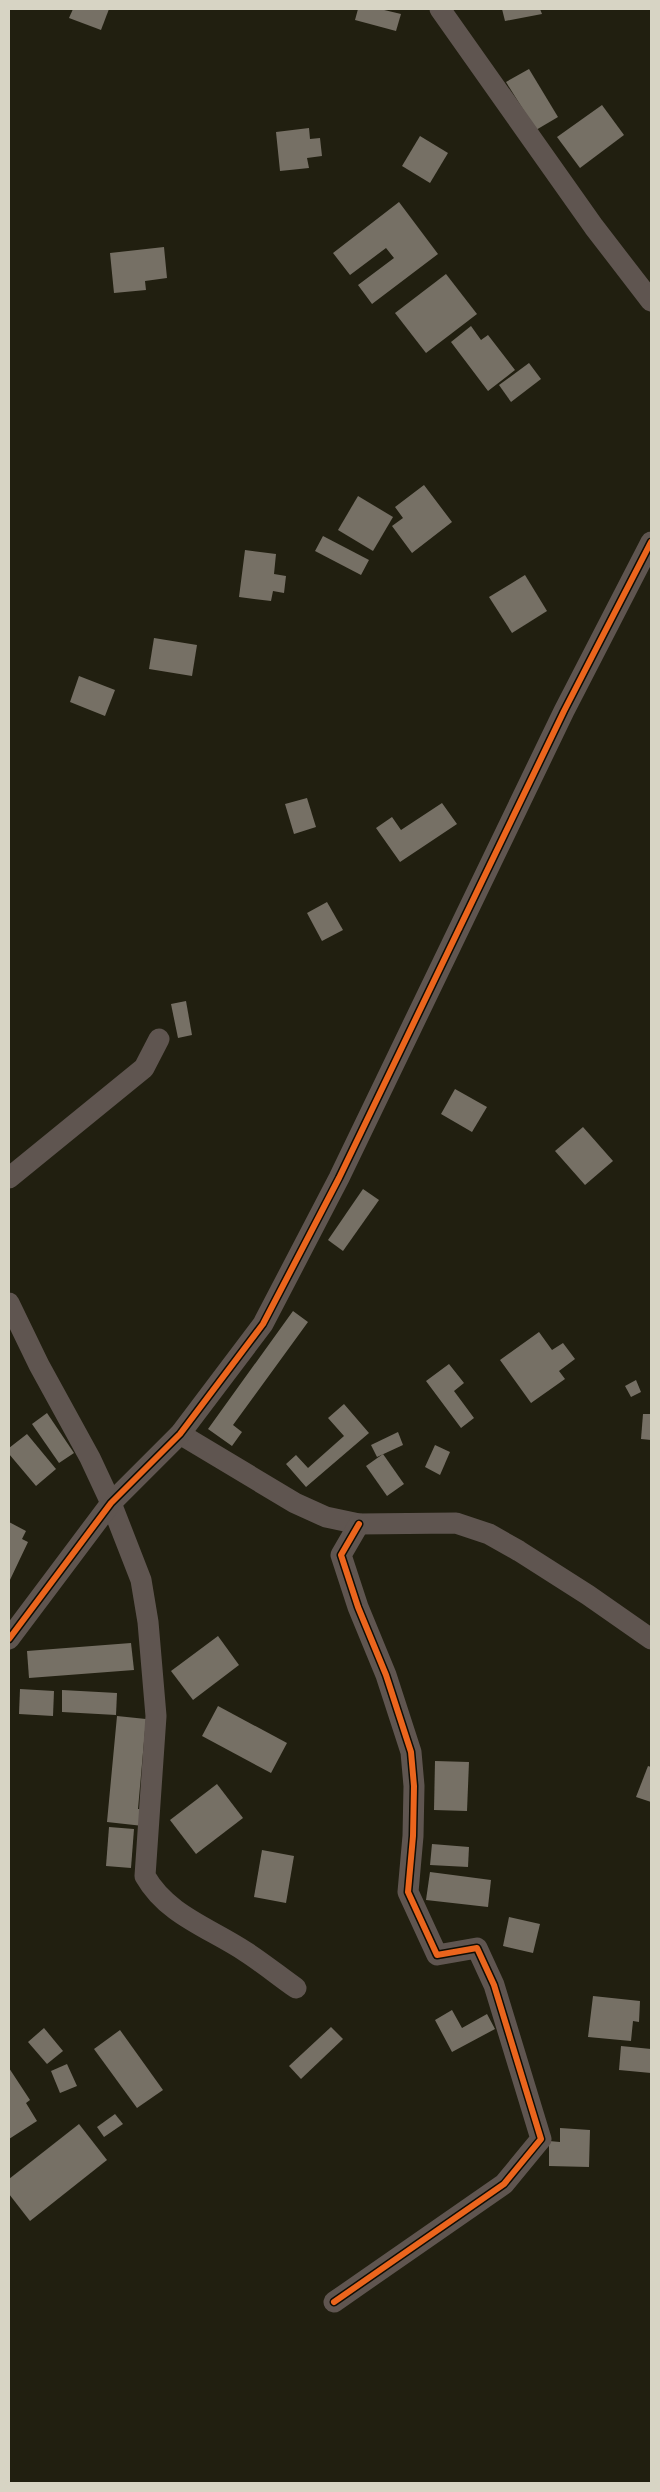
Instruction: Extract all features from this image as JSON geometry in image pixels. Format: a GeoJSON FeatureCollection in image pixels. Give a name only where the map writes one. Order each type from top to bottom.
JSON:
{"type":"FeatureCollection","features":[{"type":"Feature","properties":{"kind":"street"},"geometry":{"type":"LineString","coordinates":[[440,9],[594,227],[651,300]]}},
{"type":"Feature","properties":{"kind":"street"},"geometry":{"type":"LineString","coordinates":[[9,1639],[111,1503],[180,1434],[263,1324],[339,1178],[564,711],[651,542]]}},
{"type":"Feature","properties":{"kind":"street"},"geometry":{"type":"LineString","coordinates":[[9,1178],[144,1068],[158,1038]]}},
{"type":"Feature","properties":{"kind":"street"},"geometry":{"type":"LineString","coordinates":[[9,1303],[39,1366],[90,1458],[111,1503],[141,1580],[152,1662],[156,1716],[145,1876],[154,1892],[179,1914],[245,1952],[296,1988]]}},
{"type":"Feature","properties":{"kind":"street"},"geometry":{"type":"LineString","coordinates":[[180,1434],[294,1503],[326,1517],[359,1524],[456,1523],[489,1534],[557,1575],[651,1639]]}},
{"type":"Feature","properties":{"kind":"street"},"geometry":{"type":"LineString","coordinates":[[334,2302],[504,2184],[540,2139],[494,1985],[478,1948],[437,1955],[408,1892],[413,1836],[414,1786],[411,1752],[386,1676],[355,1599],[341,1556],[359,1524]]}},
{"type":"Feature","properties":{"kind":"building"},"geometry":{"type":"Polygon","coordinates":[[[73,9],[109,9],[101,30],[69,18],[73,9]]]}},
{"type":"Feature","properties":{"kind":"building"},"geometry":{"type":"Polygon","coordinates":[[[358,9],[380,9],[401,14],[396,31],[355,20],[358,9]]]}},
{"type":"Feature","properties":{"kind":"building"},"geometry":{"type":"Polygon","coordinates":[[[502,9],[540,9],[542,14],[505,21],[502,9]]]}},
{"type":"Feature","properties":{"kind":"building"},"geometry":{"type":"Polygon","coordinates":[[[529,69],[558,117],[536,130],[506,82],[529,69]]]}},
{"type":"Feature","properties":{"kind":"building"},"geometry":{"type":"Polygon","coordinates":[[[602,105],[624,135],[580,168],[557,137],[602,105]]]}},
{"type":"Feature","properties":{"kind":"building"},"geometry":{"type":"Polygon","coordinates":[[[309,128],[310,139],[320,138],[322,156],[307,158],[309,168],[280,171],[276,132],[309,128]]]}},
{"type":"Feature","properties":{"kind":"building"},"geometry":{"type":"Polygon","coordinates":[[[420,136],[448,153],[430,183],[402,166],[420,136]]]}},
{"type":"Feature","properties":{"kind":"building"},"geometry":{"type":"Polygon","coordinates":[[[399,202],[438,254],[372,304],[358,285],[394,258],[386,248],[350,275],[333,253],[399,202]]]}},
{"type":"Feature","properties":{"kind":"building"},"geometry":{"type":"Polygon","coordinates":[[[164,247],[167,278],[145,281],[146,290],[114,293],[110,253],[164,247]]]}},
{"type":"Feature","properties":{"kind":"building"},"geometry":{"type":"Polygon","coordinates":[[[446,274],[477,314],[426,353],[395,313],[446,274]]]}},
{"type":"Feature","properties":{"kind":"building"},"geometry":{"type":"Polygon","coordinates":[[[471,326],[481,340],[488,335],[515,370],[488,391],[451,342],[471,326]]]}},
{"type":"Feature","properties":{"kind":"building"},"geometry":{"type":"Polygon","coordinates":[[[529,363],[541,379],[511,402],[499,385],[529,363]]]}},
{"type":"Feature","properties":{"kind":"building"},"geometry":{"type":"Polygon","coordinates":[[[424,485],[452,522],[412,553],[392,526],[403,518],[395,507],[424,485]]]}},
{"type":"Feature","properties":{"kind":"building"},"geometry":{"type":"Polygon","coordinates":[[[358,496],[393,517],[373,551],[338,530],[358,496]]]}},
{"type":"Feature","properties":{"kind":"building"},"geometry":{"type":"Polygon","coordinates":[[[323,536],[369,560],[361,575],[315,551],[323,536]]]}},
{"type":"Feature","properties":{"kind":"building"},"geometry":{"type":"Polygon","coordinates":[[[245,550],[276,554],[274,574],[286,576],[284,593],[273,591],[271,601],[239,597],[245,550]]]}},
{"type":"Feature","properties":{"kind":"building"},"geometry":{"type":"Polygon","coordinates":[[[525,575],[547,611],[512,633],[489,597],[525,575]]]}},
{"type":"Feature","properties":{"kind":"building"},"geometry":{"type":"Polygon","coordinates":[[[154,638],[197,645],[192,676],[149,669],[154,638]]]}},
{"type":"Feature","properties":{"kind":"building"},"geometry":{"type":"Polygon","coordinates":[[[79,676],[115,690],[105,716],[70,702],[79,676]]]}},
{"type":"Feature","properties":{"kind":"building"},"geometry":{"type":"Polygon","coordinates":[[[307,798],[316,827],[294,834],[285,804],[307,798]]]}},
{"type":"Feature","properties":{"kind":"building"},"geometry":{"type":"Polygon","coordinates":[[[442,803],[457,824],[400,862],[376,828],[392,817],[401,830],[442,803]]]}},
{"type":"Feature","properties":{"kind":"building"},"geometry":{"type":"Polygon","coordinates":[[[327,902],[343,930],[322,941],[307,913],[327,902]]]}},
{"type":"Feature","properties":{"kind":"building"},"geometry":{"type":"Polygon","coordinates":[[[186,1001],[192,1035],[178,1038],[171,1004],[186,1001]]]}},
{"type":"Feature","properties":{"kind":"building"},"geometry":{"type":"Polygon","coordinates":[[[455,1089],[487,1107],[472,1132],[441,1114],[455,1089]]]}},
{"type":"Feature","properties":{"kind":"building"},"geometry":{"type":"Polygon","coordinates":[[[583,1127],[613,1161],[585,1185],[555,1151],[583,1127]]]}},
{"type":"Feature","properties":{"kind":"building"},"geometry":{"type":"Polygon","coordinates":[[[363,1189],[379,1200],[343,1251],[328,1240],[363,1189]]]}},
{"type":"Feature","properties":{"kind":"building"},"geometry":{"type":"Polygon","coordinates":[[[293,1311],[308,1322],[233,1425],[242,1432],[232,1446],[208,1429],[293,1311]]]}},
{"type":"Feature","properties":{"kind":"building"},"geometry":{"type":"Polygon","coordinates":[[[539,1332],[552,1350],[563,1343],[575,1359],[559,1371],[565,1379],[531,1403],[500,1360],[539,1332]]]}},
{"type":"Feature","properties":{"kind":"building"},"geometry":{"type":"Polygon","coordinates":[[[449,1364],[464,1383],[454,1391],[474,1418],[461,1428],[426,1381],[449,1364]]]}},
{"type":"Feature","properties":{"kind":"building"},"geometry":{"type":"Polygon","coordinates":[[[636,1380],[641,1392],[631,1397],[625,1386],[636,1380]]]}},
{"type":"Feature","properties":{"kind":"building"},"geometry":{"type":"Polygon","coordinates":[[[344,1404],[369,1433],[306,1487],[286,1464],[296,1455],[308,1468],[344,1436],[328,1418],[344,1404]]]}},
{"type":"Feature","properties":{"kind":"building"},"geometry":{"type":"Polygon","coordinates":[[[47,1413],[74,1453],[59,1463],[32,1424],[47,1413]]]}},
{"type":"Feature","properties":{"kind":"building"},"geometry":{"type":"Polygon","coordinates":[[[643,1414],[651,1414],[651,1440],[641,1439],[643,1414]]]}},
{"type":"Feature","properties":{"kind":"building"},"geometry":{"type":"Polygon","coordinates":[[[398,1432],[403,1445],[377,1457],[371,1445],[398,1432]]]}},
{"type":"Feature","properties":{"kind":"building"},"geometry":{"type":"Polygon","coordinates":[[[27,1434],[56,1469],[36,1486],[9,1454],[9,1448],[27,1434]]]}},
{"type":"Feature","properties":{"kind":"building"},"geometry":{"type":"Polygon","coordinates":[[[435,1445],[450,1452],[440,1475],[425,1467],[435,1445]]]}},
{"type":"Feature","properties":{"kind":"building"},"geometry":{"type":"Polygon","coordinates":[[[383,1454],[404,1484],[387,1496],[366,1466],[383,1454]]]}},
{"type":"Feature","properties":{"kind":"building"},"geometry":{"type":"Polygon","coordinates":[[[9,1522],[26,1531],[22,1539],[28,1542],[9,1582],[9,1522]]]}},
{"type":"Feature","properties":{"kind":"building"},"geometry":{"type":"Polygon","coordinates":[[[218,1636],[239,1665],[193,1700],[171,1671],[218,1636]]]}},
{"type":"Feature","properties":{"kind":"building"},"geometry":{"type":"Polygon","coordinates":[[[131,1643],[134,1670],[29,1678],[27,1651],[131,1643]]]}},
{"type":"Feature","properties":{"kind":"building"},"geometry":{"type":"Polygon","coordinates":[[[20,1689],[54,1691],[53,1716],[19,1714],[20,1689]]]}},
{"type":"Feature","properties":{"kind":"building"},"geometry":{"type":"Polygon","coordinates":[[[62,1690],[117,1693],[116,1715],[62,1712],[62,1690]]]}},
{"type":"Feature","properties":{"kind":"building"},"geometry":{"type":"Polygon","coordinates":[[[218,1706],[287,1743],[271,1773],[202,1736],[218,1706]]]}},
{"type":"Feature","properties":{"kind":"building"},"geometry":{"type":"Polygon","coordinates":[[[117,1716],[146,1719],[138,1809],[145,1809],[143,1826],[107,1822],[117,1716]]]}},
{"type":"Feature","properties":{"kind":"building"},"geometry":{"type":"Polygon","coordinates":[[[435,1761],[469,1762],[467,1811],[434,1810],[435,1761]]]}},
{"type":"Feature","properties":{"kind":"building"},"geometry":{"type":"Polygon","coordinates":[[[648,1766],[651,1767],[651,1802],[636,1797],[648,1766]]]}},
{"type":"Feature","properties":{"kind":"building"},"geometry":{"type":"Polygon","coordinates":[[[217,1784],[243,1818],[196,1854],[170,1820],[217,1784]]]}},
{"type":"Feature","properties":{"kind":"building"},"geometry":{"type":"Polygon","coordinates":[[[109,1827],[134,1829],[131,1868],[106,1866],[109,1827]]]}},
{"type":"Feature","properties":{"kind":"building"},"geometry":{"type":"Polygon","coordinates":[[[432,1844],[469,1847],[468,1867],[430,1865],[432,1844]]]}},
{"type":"Feature","properties":{"kind":"building"},"geometry":{"type":"Polygon","coordinates":[[[262,1850],[294,1856],[286,1903],[254,1897],[262,1850]]]}},
{"type":"Feature","properties":{"kind":"building"},"geometry":{"type":"Polygon","coordinates":[[[430,1872],[491,1880],[488,1907],[426,1900],[430,1872]]]}},
{"type":"Feature","properties":{"kind":"building"},"geometry":{"type":"Polygon","coordinates":[[[509,1917],[540,1924],[533,1953],[503,1946],[509,1917]]]}},
{"type":"Feature","properties":{"kind":"building"},"geometry":{"type":"Polygon","coordinates":[[[593,1996],[640,2001],[639,2022],[633,2021],[631,2041],[588,2037],[593,1996]]]}},
{"type":"Feature","properties":{"kind":"building"},"geometry":{"type":"Polygon","coordinates":[[[452,2010],[462,2028],[487,2014],[495,2029],[452,2052],[435,2020],[452,2010]]]}},
{"type":"Feature","properties":{"kind":"building"},"geometry":{"type":"Polygon","coordinates":[[[331,2027],[343,2039],[301,2079],[289,2066],[331,2027]]]}},
{"type":"Feature","properties":{"kind":"building"},"geometry":{"type":"Polygon","coordinates":[[[44,2028],[63,2051],[47,2064],[28,2042],[44,2028]]]}},
{"type":"Feature","properties":{"kind":"building"},"geometry":{"type":"Polygon","coordinates":[[[120,2030],[163,2090],[137,2108],[94,2049],[120,2030]]]}},
{"type":"Feature","properties":{"kind":"building"},"geometry":{"type":"Polygon","coordinates":[[[621,2046],[651,2049],[651,2073],[619,2070],[621,2046]]]}},
{"type":"Feature","properties":{"kind":"building"},"geometry":{"type":"Polygon","coordinates":[[[67,2064],[77,2086],[60,2093],[51,2071],[67,2064]]]}},
{"type":"Feature","properties":{"kind":"building"},"geometry":{"type":"Polygon","coordinates":[[[9,2068],[30,2100],[26,2103],[37,2121],[9,2139],[9,2068]]]}},
{"type":"Feature","properties":{"kind":"building"},"geometry":{"type":"Polygon","coordinates":[[[115,2114],[123,2124],[104,2137],[97,2127],[115,2114]]]}},
{"type":"Feature","properties":{"kind":"building"},"geometry":{"type":"Polygon","coordinates":[[[79,2124],[107,2160],[30,2221],[9,2194],[9,2179],[79,2124]]]}},
{"type":"Feature","properties":{"kind":"building"},"geometry":{"type":"Polygon","coordinates":[[[560,2128],[590,2130],[589,2167],[549,2166],[549,2141],[560,2142],[560,2128]]]}},
{"type":"Feature","properties":{"kind":"cycle path"},"geometry":{"type":"LineString","coordinates":[[9,1639],[111,1503],[180,1434],[263,1324],[339,1178],[564,711],[651,542]]}},
{"type":"Feature","properties":{"kind":"cycle path"},"geometry":{"type":"LineString","coordinates":[[334,2302],[504,2184],[541,2139],[494,1985],[477,1948],[437,1955],[408,1892],[413,1836],[414,1786],[411,1752],[386,1675],[358,1607],[341,1555],[359,1524]]}}]}
